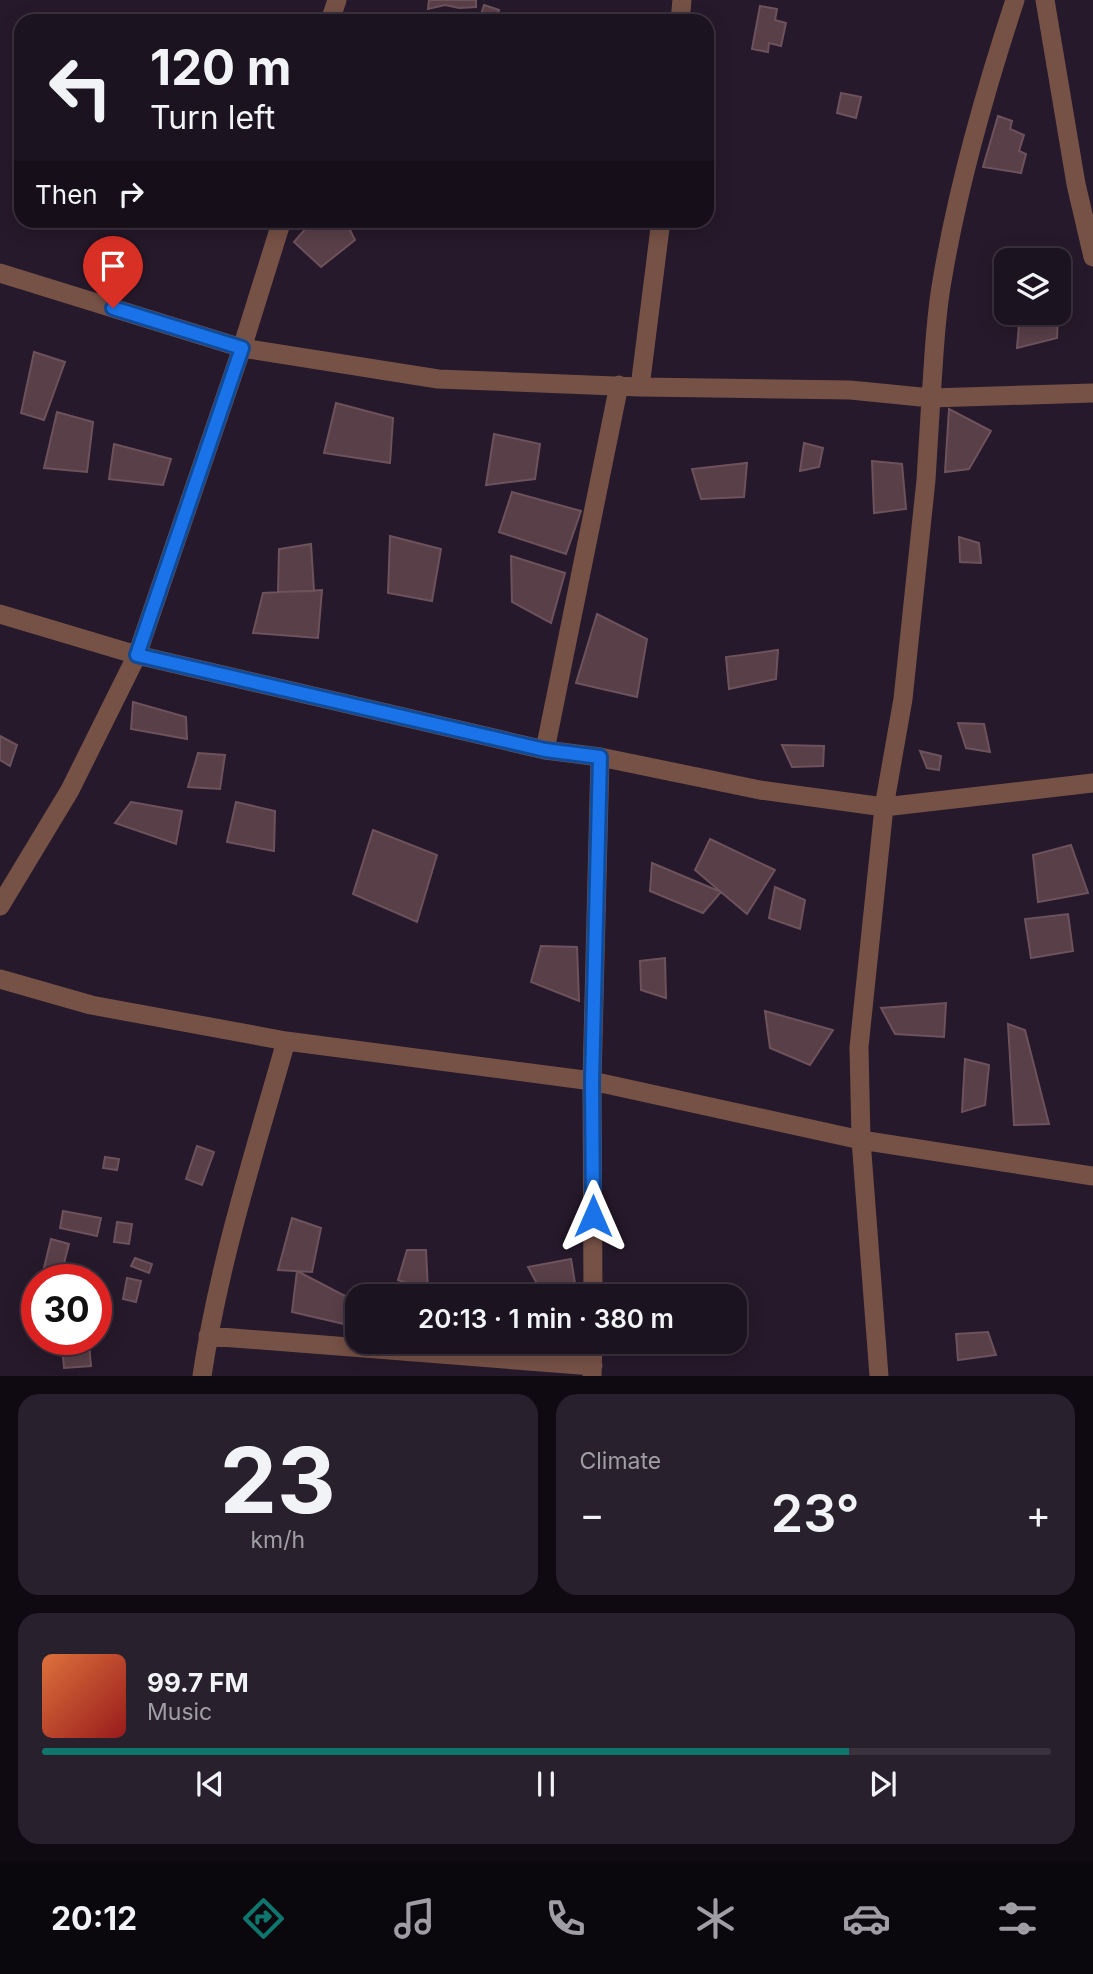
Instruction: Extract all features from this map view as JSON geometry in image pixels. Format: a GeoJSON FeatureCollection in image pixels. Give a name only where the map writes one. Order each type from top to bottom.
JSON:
{"type":"FeatureCollection","features":[{"type":"Feature","properties":{"kind":"street"},"geometry":{"type":"LineString","coordinates":[[879,1376],[860,1140],[859,1047],[884,807],[903,699],[926,480],[941,283],[955,214],[990,75],[1015,0]]}},
{"type":"Feature","properties":{"kind":"street"},"geometry":{"type":"LineString","coordinates":[[1045,0],[1076,184],[1093,257]]}},
{"type":"Feature","properties":{"kind":"street"},"geometry":{"type":"LineString","coordinates":[[0,906],[70,790],[137,655],[242,348],[280,228]]}},
{"type":"Feature","properties":{"kind":"street"},"geometry":{"type":"LineString","coordinates":[[640,387],[660,228]]}},
{"type":"Feature","properties":{"kind":"street"},"geometry":{"type":"LineString","coordinates":[[0,273],[242,348],[438,379],[640,387],[850,390],[931,398],[1093,393]]}},
{"type":"Feature","properties":{"kind":"street"},"geometry":{"type":"LineString","coordinates":[[545,750],[619,385]]}},
{"type":"Feature","properties":{"kind":"street"},"geometry":{"type":"LineString","coordinates":[[0,614],[137,655],[545,750],[600,757],[760,790],[884,807],[1093,783]]}},
{"type":"Feature","properties":{"kind":"street"},"geometry":{"type":"LineString","coordinates":[[593,1284],[592,1081],[600,757]]}},
{"type":"Feature","properties":{"kind":"street"},"geometry":{"type":"LineString","coordinates":[[0,979],[91,1005],[286,1041],[592,1081],[860,1140],[1093,1176]]}},
{"type":"Feature","properties":{"kind":"street"},"geometry":{"type":"LineString","coordinates":[[202,1376],[226,1253],[286,1041]]}},
{"type":"Feature","properties":{"kind":"street"},"geometry":{"type":"LineString","coordinates":[[208,1336],[593,1371]]}},
{"type":"Feature","properties":{"kind":"building"},"geometry":{"type":"Polygon","coordinates":[[[429,0],[476,0],[476,7],[445,5],[428,9],[429,0]]]}},
{"type":"Feature","properties":{"kind":"building"},"geometry":{"type":"Polygon","coordinates":[[[484,5],[499,10],[498,14],[481,14],[484,5]]]}},
{"type":"Feature","properties":{"kind":"building"},"geometry":{"type":"Polygon","coordinates":[[[760,6],[777,9],[775,20],[786,23],[781,46],[769,43],[768,52],[752,49],[760,6]]]}},
{"type":"Feature","properties":{"kind":"building"},"geometry":{"type":"Polygon","coordinates":[[[841,93],[861,97],[856,118],[837,113],[841,93]]]}},
{"type":"Feature","properties":{"kind":"building"},"geometry":{"type":"Polygon","coordinates":[[[998,116],[1012,121],[1010,129],[1024,135],[1019,151],[1026,154],[1021,173],[983,167],[998,116]]]}},
{"type":"Feature","properties":{"kind":"building"},"geometry":{"type":"Polygon","coordinates":[[[306,228],[349,228],[355,240],[321,267],[294,242],[306,228]]]}},
{"type":"Feature","properties":{"kind":"building"},"geometry":{"type":"Polygon","coordinates":[[[1019,325],[1058,325],[1057,338],[1017,348],[1019,325]]]}},
{"type":"Feature","properties":{"kind":"building"},"geometry":{"type":"Polygon","coordinates":[[[34,352],[65,362],[44,420],[21,413],[34,352]]]}},
{"type":"Feature","properties":{"kind":"building"},"geometry":{"type":"Polygon","coordinates":[[[336,403],[393,418],[390,463],[324,453],[336,403]]]}},
{"type":"Feature","properties":{"kind":"building"},"geometry":{"type":"Polygon","coordinates":[[[949,409],[991,431],[969,469],[945,472],[949,409]]]}},
{"type":"Feature","properties":{"kind":"building"},"geometry":{"type":"Polygon","coordinates":[[[57,412],[93,422],[87,472],[44,468],[57,412]]]}},
{"type":"Feature","properties":{"kind":"building"},"geometry":{"type":"Polygon","coordinates":[[[494,434],[540,444],[535,479],[486,485],[494,434]]]}},
{"type":"Feature","properties":{"kind":"building"},"geometry":{"type":"Polygon","coordinates":[[[804,443],[823,448],[819,467],[800,471],[804,443]]]}},
{"type":"Feature","properties":{"kind":"building"},"geometry":{"type":"Polygon","coordinates":[[[114,444],[171,459],[163,485],[109,479],[114,444]]]}},
{"type":"Feature","properties":{"kind":"building"},"geometry":{"type":"Polygon","coordinates":[[[872,461],[902,464],[906,509],[874,513],[872,461]]]}},
{"type":"Feature","properties":{"kind":"building"},"geometry":{"type":"Polygon","coordinates":[[[747,463],[744,497],[701,499],[692,469],[747,463]]]}},
{"type":"Feature","properties":{"kind":"building"},"geometry":{"type":"Polygon","coordinates":[[[512,492],[581,511],[566,554],[499,532],[512,492]]]}},
{"type":"Feature","properties":{"kind":"building"},"geometry":{"type":"Polygon","coordinates":[[[390,536],[441,549],[432,601],[388,593],[390,536]]]}},
{"type":"Feature","properties":{"kind":"building"},"geometry":{"type":"Polygon","coordinates":[[[959,537],[979,543],[981,563],[960,562],[959,537]]]}},
{"type":"Feature","properties":{"kind":"building"},"geometry":{"type":"Polygon","coordinates":[[[311,544],[314,591],[278,592],[279,549],[311,544]]]}},
{"type":"Feature","properties":{"kind":"building"},"geometry":{"type":"Polygon","coordinates":[[[511,556],[565,573],[551,623],[512,602],[511,556]]]}},
{"type":"Feature","properties":{"kind":"building"},"geometry":{"type":"Polygon","coordinates":[[[322,590],[318,638],[253,633],[263,593],[322,590]]]}},
{"type":"Feature","properties":{"kind":"building"},"geometry":{"type":"Polygon","coordinates":[[[597,614],[647,639],[637,697],[576,683],[597,614]]]}},
{"type":"Feature","properties":{"kind":"building"},"geometry":{"type":"Polygon","coordinates":[[[778,650],[776,679],[729,689],[726,657],[778,650]]]}},
{"type":"Feature","properties":{"kind":"building"},"geometry":{"type":"Polygon","coordinates":[[[133,702],[186,717],[187,739],[131,729],[133,702]]]}},
{"type":"Feature","properties":{"kind":"building"},"geometry":{"type":"Polygon","coordinates":[[[958,723],[984,724],[990,752],[966,748],[958,723]]]}},
{"type":"Feature","properties":{"kind":"building"},"geometry":{"type":"Polygon","coordinates":[[[0,736],[17,745],[10,766],[0,760],[0,736]]]}},
{"type":"Feature","properties":{"kind":"building"},"geometry":{"type":"Polygon","coordinates":[[[782,745],[824,746],[823,766],[792,767],[782,745]]]}},
{"type":"Feature","properties":{"kind":"building"},"geometry":{"type":"Polygon","coordinates":[[[920,751],[941,756],[939,770],[927,768],[920,751]]]}},
{"type":"Feature","properties":{"kind":"building"},"geometry":{"type":"Polygon","coordinates":[[[198,753],[225,755],[220,789],[188,787],[198,753]]]}},
{"type":"Feature","properties":{"kind":"building"},"geometry":{"type":"Polygon","coordinates":[[[131,802],[182,811],[176,844],[115,823],[131,802]]]}},
{"type":"Feature","properties":{"kind":"building"},"geometry":{"type":"Polygon","coordinates":[[[236,802],[275,811],[274,851],[227,842],[236,802]]]}},
{"type":"Feature","properties":{"kind":"building"},"geometry":{"type":"Polygon","coordinates":[[[373,830],[437,855],[417,922],[353,894],[373,830]]]}},
{"type":"Feature","properties":{"kind":"building"},"geometry":{"type":"Polygon","coordinates":[[[710,839],[775,870],[747,914],[695,870],[710,839]]]}},
{"type":"Feature","properties":{"kind":"building"},"geometry":{"type":"Polygon","coordinates":[[[1071,845],[1088,893],[1038,902],[1033,855],[1071,845]]]}},
{"type":"Feature","properties":{"kind":"building"},"geometry":{"type":"Polygon","coordinates":[[[652,863],[721,892],[703,913],[650,891],[652,863]]]}},
{"type":"Feature","properties":{"kind":"building"},"geometry":{"type":"Polygon","coordinates":[[[775,887],[805,900],[800,929],[769,918],[775,887]]]}},
{"type":"Feature","properties":{"kind":"building"},"geometry":{"type":"Polygon","coordinates":[[[1068,914],[1073,951],[1031,958],[1025,919],[1068,914]]]}},
{"type":"Feature","properties":{"kind":"building"},"geometry":{"type":"Polygon","coordinates":[[[541,946],[577,947],[579,1001],[531,982],[541,946]]]}},
{"type":"Feature","properties":{"kind":"building"},"geometry":{"type":"Polygon","coordinates":[[[665,958],[666,998],[641,990],[640,961],[665,958]]]}},
{"type":"Feature","properties":{"kind":"building"},"geometry":{"type":"Polygon","coordinates":[[[946,1003],[944,1037],[895,1034],[881,1008],[946,1003]]]}},
{"type":"Feature","properties":{"kind":"building"},"geometry":{"type":"Polygon","coordinates":[[[765,1011],[833,1030],[810,1065],[770,1048],[765,1011]]]}},
{"type":"Feature","properties":{"kind":"building"},"geometry":{"type":"Polygon","coordinates":[[[1008,1024],[1025,1030],[1049,1124],[1014,1125],[1008,1024]]]}},
{"type":"Feature","properties":{"kind":"building"},"geometry":{"type":"Polygon","coordinates":[[[965,1059],[989,1065],[985,1105],[962,1112],[965,1059]]]}},
{"type":"Feature","properties":{"kind":"building"},"geometry":{"type":"Polygon","coordinates":[[[197,1146],[214,1152],[202,1185],[186,1179],[197,1146]]]}},
{"type":"Feature","properties":{"kind":"building"},"geometry":{"type":"Polygon","coordinates":[[[105,1157],[119,1159],[117,1170],[103,1168],[105,1157]]]}},
{"type":"Feature","properties":{"kind":"building"},"geometry":{"type":"Polygon","coordinates":[[[63,1211],[101,1218],[97,1236],[60,1228],[63,1211]]]}},
{"type":"Feature","properties":{"kind":"building"},"geometry":{"type":"Polygon","coordinates":[[[292,1218],[321,1228],[312,1272],[278,1270],[292,1218]]]}},
{"type":"Feature","properties":{"kind":"building"},"geometry":{"type":"Polygon","coordinates":[[[117,1222],[132,1224],[129,1244],[114,1242],[117,1222]]]}},
{"type":"Feature","properties":{"kind":"building"},"geometry":{"type":"Polygon","coordinates":[[[51,1239],[69,1244],[64,1264],[45,1264],[51,1239]]]}},
{"type":"Feature","properties":{"kind":"building"},"geometry":{"type":"Polygon","coordinates":[[[407,1250],[426,1250],[428,1284],[410,1284],[398,1280],[407,1250]]]}},
{"type":"Feature","properties":{"kind":"building"},"geometry":{"type":"Polygon","coordinates":[[[135,1258],[152,1264],[149,1273],[131,1266],[135,1258]]]}},
{"type":"Feature","properties":{"kind":"building"},"geometry":{"type":"Polygon","coordinates":[[[571,1259],[575,1284],[537,1284],[528,1267],[571,1259]]]}},
{"type":"Feature","properties":{"kind":"building"},"geometry":{"type":"Polygon","coordinates":[[[297,1271],[345,1296],[344,1324],[292,1312],[297,1271]]]}},
{"type":"Feature","properties":{"kind":"building"},"geometry":{"type":"Polygon","coordinates":[[[127,1278],[141,1281],[136,1302],[123,1299],[127,1278]]]}},
{"type":"Feature","properties":{"kind":"building"},"geometry":{"type":"Polygon","coordinates":[[[988,1332],[996,1355],[958,1360],[956,1334],[988,1332]]]}},
{"type":"Feature","properties":{"kind":"building"},"geometry":{"type":"Polygon","coordinates":[[[63,1355],[90,1355],[91,1366],[64,1368],[63,1355]]]}},
{"type":"Feature","properties":{"kind":"route"},"geometry":{"type":"LineString","coordinates":[[113,308],[242,348],[137,655],[545,750],[600,757],[592,1081],[593,1216]]}}]}
